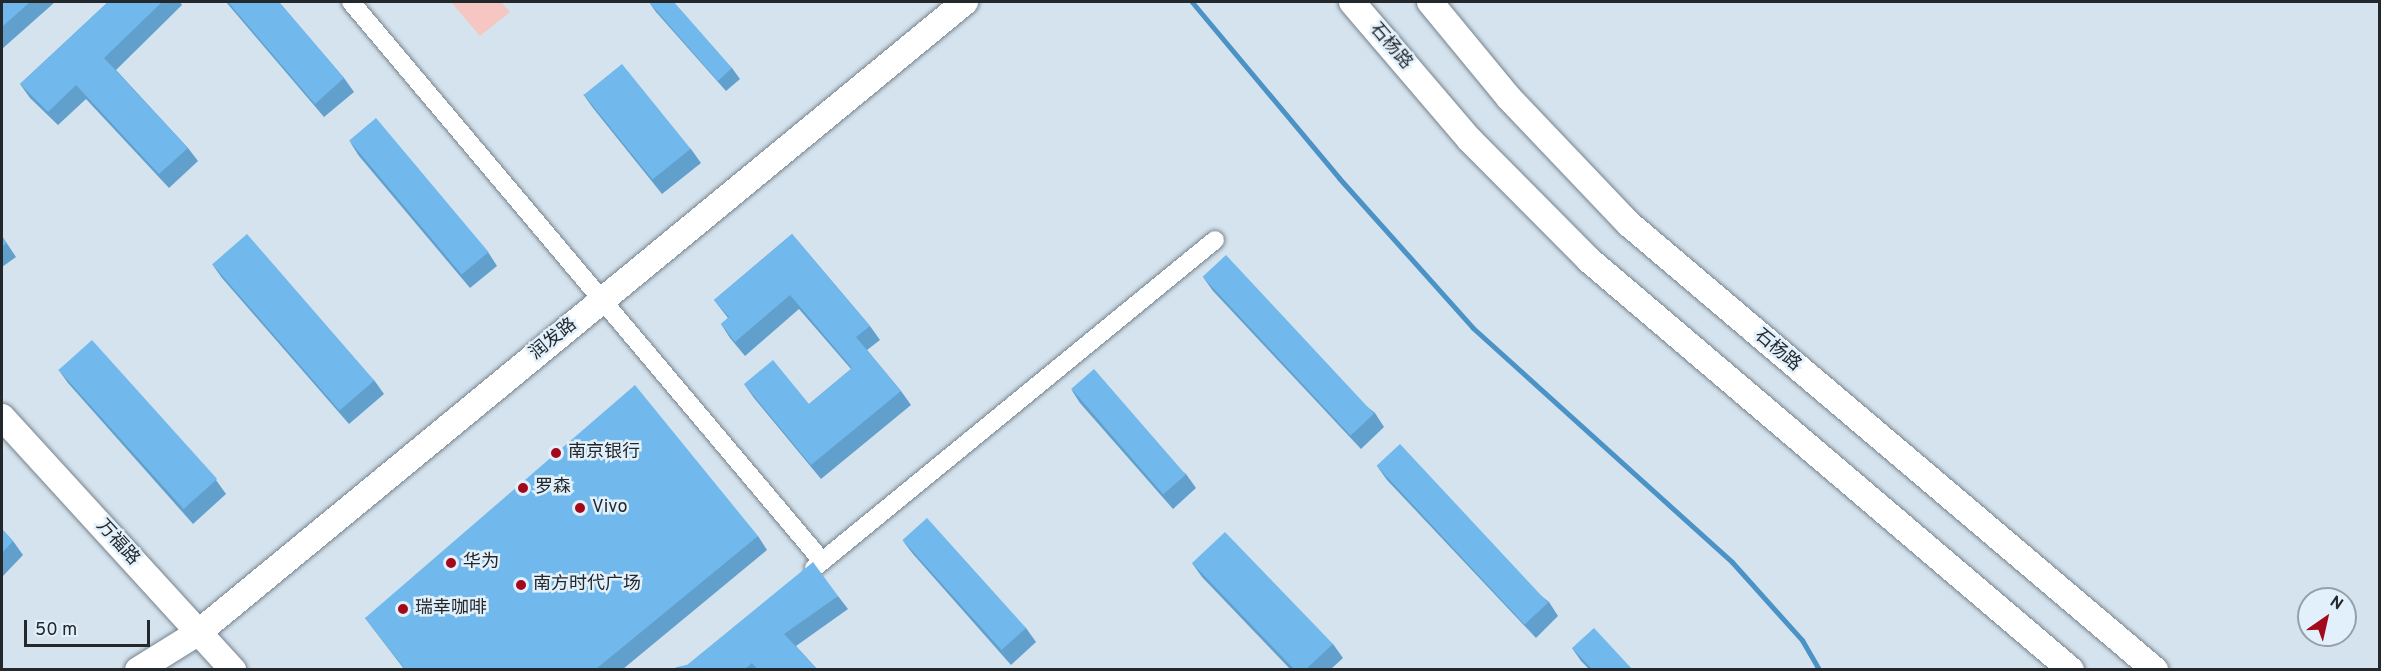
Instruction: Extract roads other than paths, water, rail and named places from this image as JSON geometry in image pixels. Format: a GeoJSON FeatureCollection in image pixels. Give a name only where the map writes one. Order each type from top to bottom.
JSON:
{"type":"FeatureCollection","features":[{"type":"Feature","properties":{"kind":"main road","name":"润发路"},"geometry":{"type":"LineString","coordinates":[[138,669],[199,632],[965,2]]}},
{"type":"Feature","properties":{"kind":"main road","name":"石杨路"},"geometry":{"type":"LineString","coordinates":[[1352,2],[1470,140],[1589,260],[2071,669]]}},
{"type":"Feature","properties":{"kind":"main road","name":"石杨路"},"geometry":{"type":"LineString","coordinates":[[1430,2],[1509,98],[1629,224],[2155,669]]}},
{"type":"Feature","properties":{"kind":"main road","name":"万福路"},"geometry":{"type":"LineString","coordinates":[[2,417],[233,669]]}},
{"type":"Feature","properties":{"kind":"street"},"geometry":{"type":"LineString","coordinates":[[351,2],[604,298],[822,561]]}},
{"type":"Feature","properties":{"kind":"street"},"geometry":{"type":"LineString","coordinates":[[795,583],[1215,240]]}},
{"type":"Feature","properties":{"kind":"waterway"},"geometry":{"type":"LineString","coordinates":[[1192,2],[1339,178],[1473,328],[1732,562],[1802,640],[1819,670]]}},
{"type":"Feature","properties":{"kind":"place","name":"南京银行"},"geometry":{"type":"Point","coordinates":[556,453]}},
{"type":"Feature","properties":{"kind":"place","name":"罗森"},"geometry":{"type":"Point","coordinates":[523,488]}},
{"type":"Feature","properties":{"kind":"place","name":"Vivo"},"geometry":{"type":"Point","coordinates":[580,508]}},
{"type":"Feature","properties":{"kind":"place","name":"华为"},"geometry":{"type":"Point","coordinates":[451,563]}},
{"type":"Feature","properties":{"kind":"place","name":"南方时代广场"},"geometry":{"type":"Point","coordinates":[521,585]}},
{"type":"Feature","properties":{"kind":"place","name":"瑞幸咖啡"},"geometry":{"type":"Point","coordinates":[403,609]}}]}
